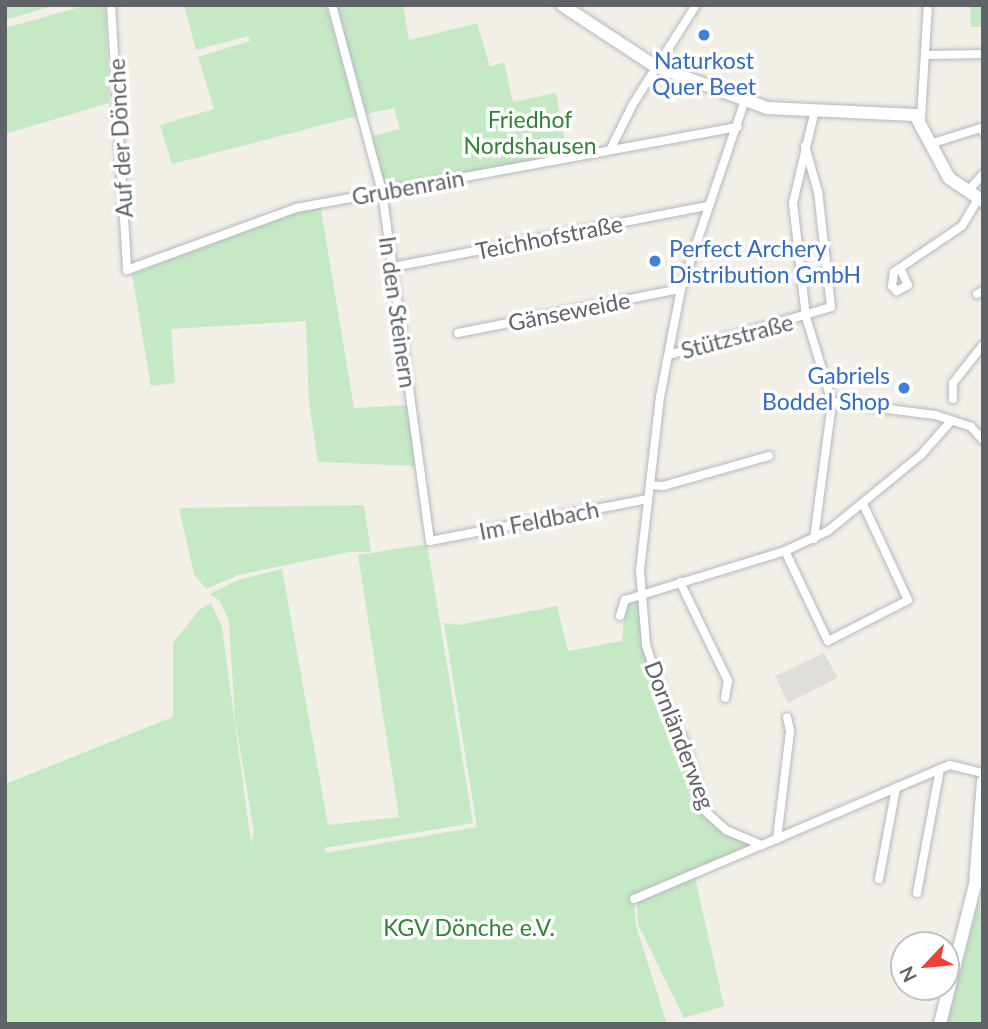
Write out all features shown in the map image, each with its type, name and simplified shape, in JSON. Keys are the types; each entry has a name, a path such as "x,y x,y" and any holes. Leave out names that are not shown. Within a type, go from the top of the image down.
{"street":[{"name":"Auf der Dönche","path":"111,5 127,270"},
{"name":"In den Steinern","path":"332,5 382,191 430,541"},
{"path":"563,5 656,66 767,108 921,118"},
{"path":"610,150 656,66 696,5"},
{"path":"928,5 921,118 949,178 976,197"},
{"path":"927,55 983,54"},
{"path":"640,594 648,499 681,289 706,206 738,127 745,100"},
{"path":"814,539 832,401 806,317 793,203 804,146 815,110"},
{"name":"Grubenrain","path":"127,270 296,208 738,127"},
{"path":"933,144 981,128 983,132"},
{"path":"804,146 818,192 831,299 826,311 806,317"},
{"path":"900,268 962,226 976,197 983,174"},
{"name":"Teichhofstraße","path":"393,267 706,206"},
{"name":"Gänseweide","path":"458,333 681,289"},
{"name":"Stützstraße","path":"669,355 806,317"},
{"path":"953,399 953,383 983,345"},
{"path":"832,401 951,421 971,427 983,439"},
{"path":"620,616 625,600 640,594 785,551 814,539 863,504 921,455 951,421"},
{"path":"650,485 663,486 769,456"},
{"name":"Im Feldbach","path":"430,541 648,499"},
{"path":"785,551 828,641 908,600 863,504"},
{"path":"680,582 728,681 725,698"},
{"name":"Dornländerweg","path":"640,594 646,645 705,811 726,830 762,845"},
{"path":"777,839 790,731 787,717"},
{"path":"634,899 950,765 983,773"},
{"path":"917,893 940,769"},
{"path":"940,1024 975,885 983,781"},
{"path":"879,879 896,788"}],"shaded area":[{"path":"824,653 838,678 788,703 775,676"}],"green space":[{"path":"5,5 55,5 5,20"},
{"path":"87,5 105,5 109,103 5,134 5,28"},
{"path":"184,5 326,5 357,116 172,164 160,125 214,109 198,57 250,41 248,36 196,50"},
{"name":"Friedhof Nordshausen","path":"336,5 403,5 409,40 477,23 490,67 504,62 513,102 556,93 568,158 382,191 372,136 400,129 394,108 366,114"},
{"path":"970,5 983,5 983,27 971,27"},
{"path":"320,203 354,408 411,405 419,466 318,462 309,403 306,321 171,329 175,383 151,386 132,274"},
{"path":"364,505 371,552 349,552 238,575 206,589 194,574 179,508"},
{"name":"KGV Dönche e.V.","path":"427,544 473,823 325,848 325,853 477,827 444,623 459,625 557,606 568,651 622,641 625,600 640,594 646,645 705,811 726,830 762,845 634,899 636,926 667,1024 5,1024 5,784 173,717 173,643 199,610 211,603 222,627 251,843 254,832 235,720 229,621 220,601 210,594 238,580 282,569 328,825 399,817 358,555"},
{"path":"695,878 724,1006 684,1018 638,924 637,900"},
{"path":"980,896 983,1024 947,1024 952,1001 960,1001 960,972"}],"place":[{"name":"Naturkost Quer Beet","path":"704,35"},
{"name":"Perfect Archery Distribution GmbH","path":"655,261"},
{"name":"Gabriels Boddel Shop","path":"904,388"}]}
